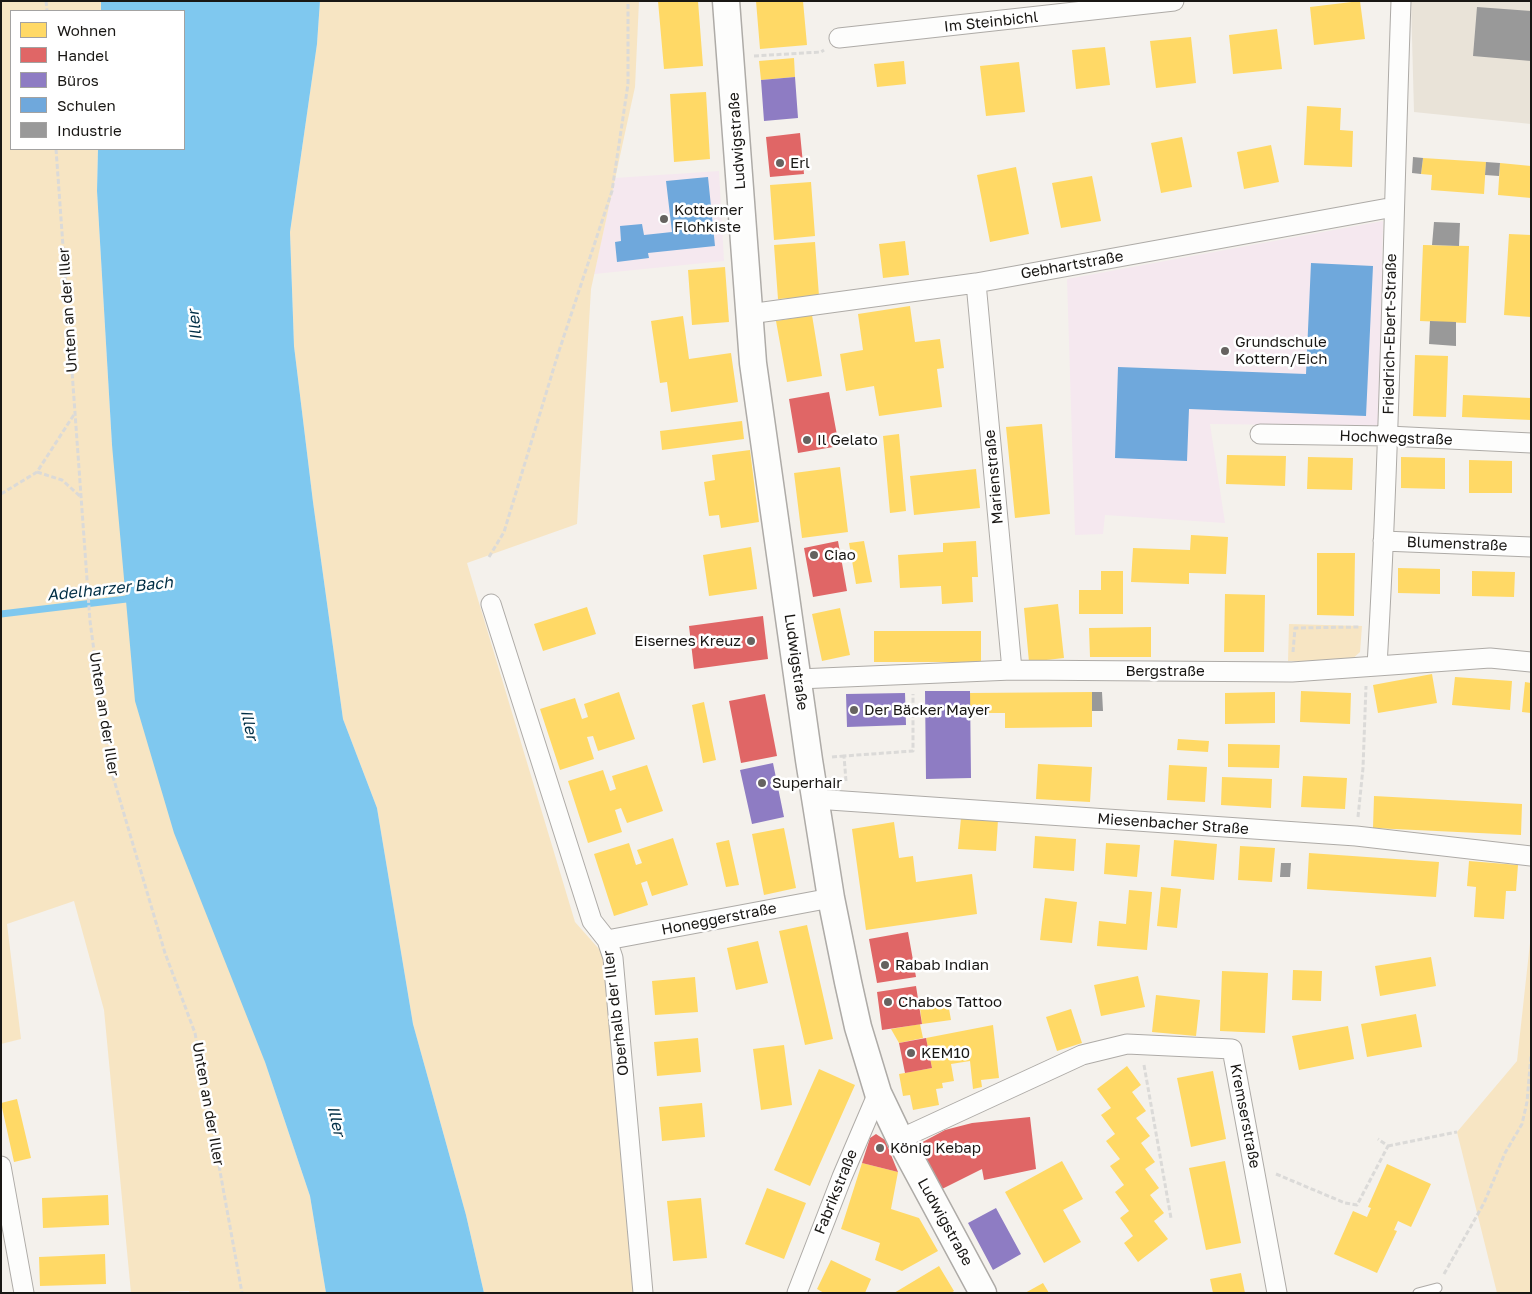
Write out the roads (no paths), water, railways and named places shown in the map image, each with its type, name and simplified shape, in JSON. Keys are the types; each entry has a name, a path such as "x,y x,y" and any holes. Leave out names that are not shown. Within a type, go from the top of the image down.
{"street":[{"name":"Ludwigstraße","path":"726,1 753,362 831,898 858,1028 878,1093 900,1139 984,1293"},
{"name":"Im Steinbichl","path":"839,38 1174,1"},
{"name":"Friedrich-Ebert-Straße","path":"1372,667 1379,627 1388,436 1401,1"},
{"name":"Gebhartstraße","path":"749,314 976,283 1394,207"},
{"name":"Marienstraße","path":"976,283 1012,670"},
{"name":"Hochwegstraße","path":"1260,434 1388,436 1531,443"},
{"name":"Blumenstraße","path":"1383,541 1531,547"},
{"name":"Oberhalb der Iller","path":"491,604 592,921 607,940 613,958 643,1293"},
{"name":"Bergstraße","path":"798,679 1012,670 1292,672 1490,658 1531,662"},
{"name":"Miesenbacher Straße","path":"816,799 1356,836 1531,856"},
{"name":"Honeggerstraße","path":"607,940 831,898"},
{"name":"Kremserstraße","path":"900,1139 1082,1055 1127,1044 1232,1050 1276,1293"},
{"name":"Fabrikstraße","path":"797,1293 842,1177 878,1093"},
{"path":"1,1166 24,1293"}],"lane":[{"path":"1418,1293 1437,1288"}],"water":[{"name":"Iller","path":"101,1 320,1 317,44 290,232 294,346 313,502 343,719 377,808 413,1024 466,1215 484,1293 326,1293 310,1196 265,1062 174,833 135,701 112,445 97,191 98,150 185,150 185,10 101,10"}],"waterway":[{"name":"Adelharzer Bach","path":"1,614 135,598"}],"place":[{"name":"Erl","path":"780,163"},
{"name":"Kotterner Flohkiste","path":"664,219"},
{"name":"Grundschule Kottern/Eich","path":"1225,351"},
{"name":"Il Gelato","path":"807,440"},
{"name":"Ciao","path":"814,555"},
{"name":"Eisernes Kreuz","path":"751,641"},
{"name":"Der Bäcker Mayer","path":"854,710"},
{"name":"Superhair","path":"762,783"},
{"name":"Rabab Indian","path":"885,965"},
{"name":"Chabos Tattoo","path":"888,1002"},
{"name":"KEM10","path":"911,1053"},
{"name":"König Kebap","path":"880,1148"}]}
